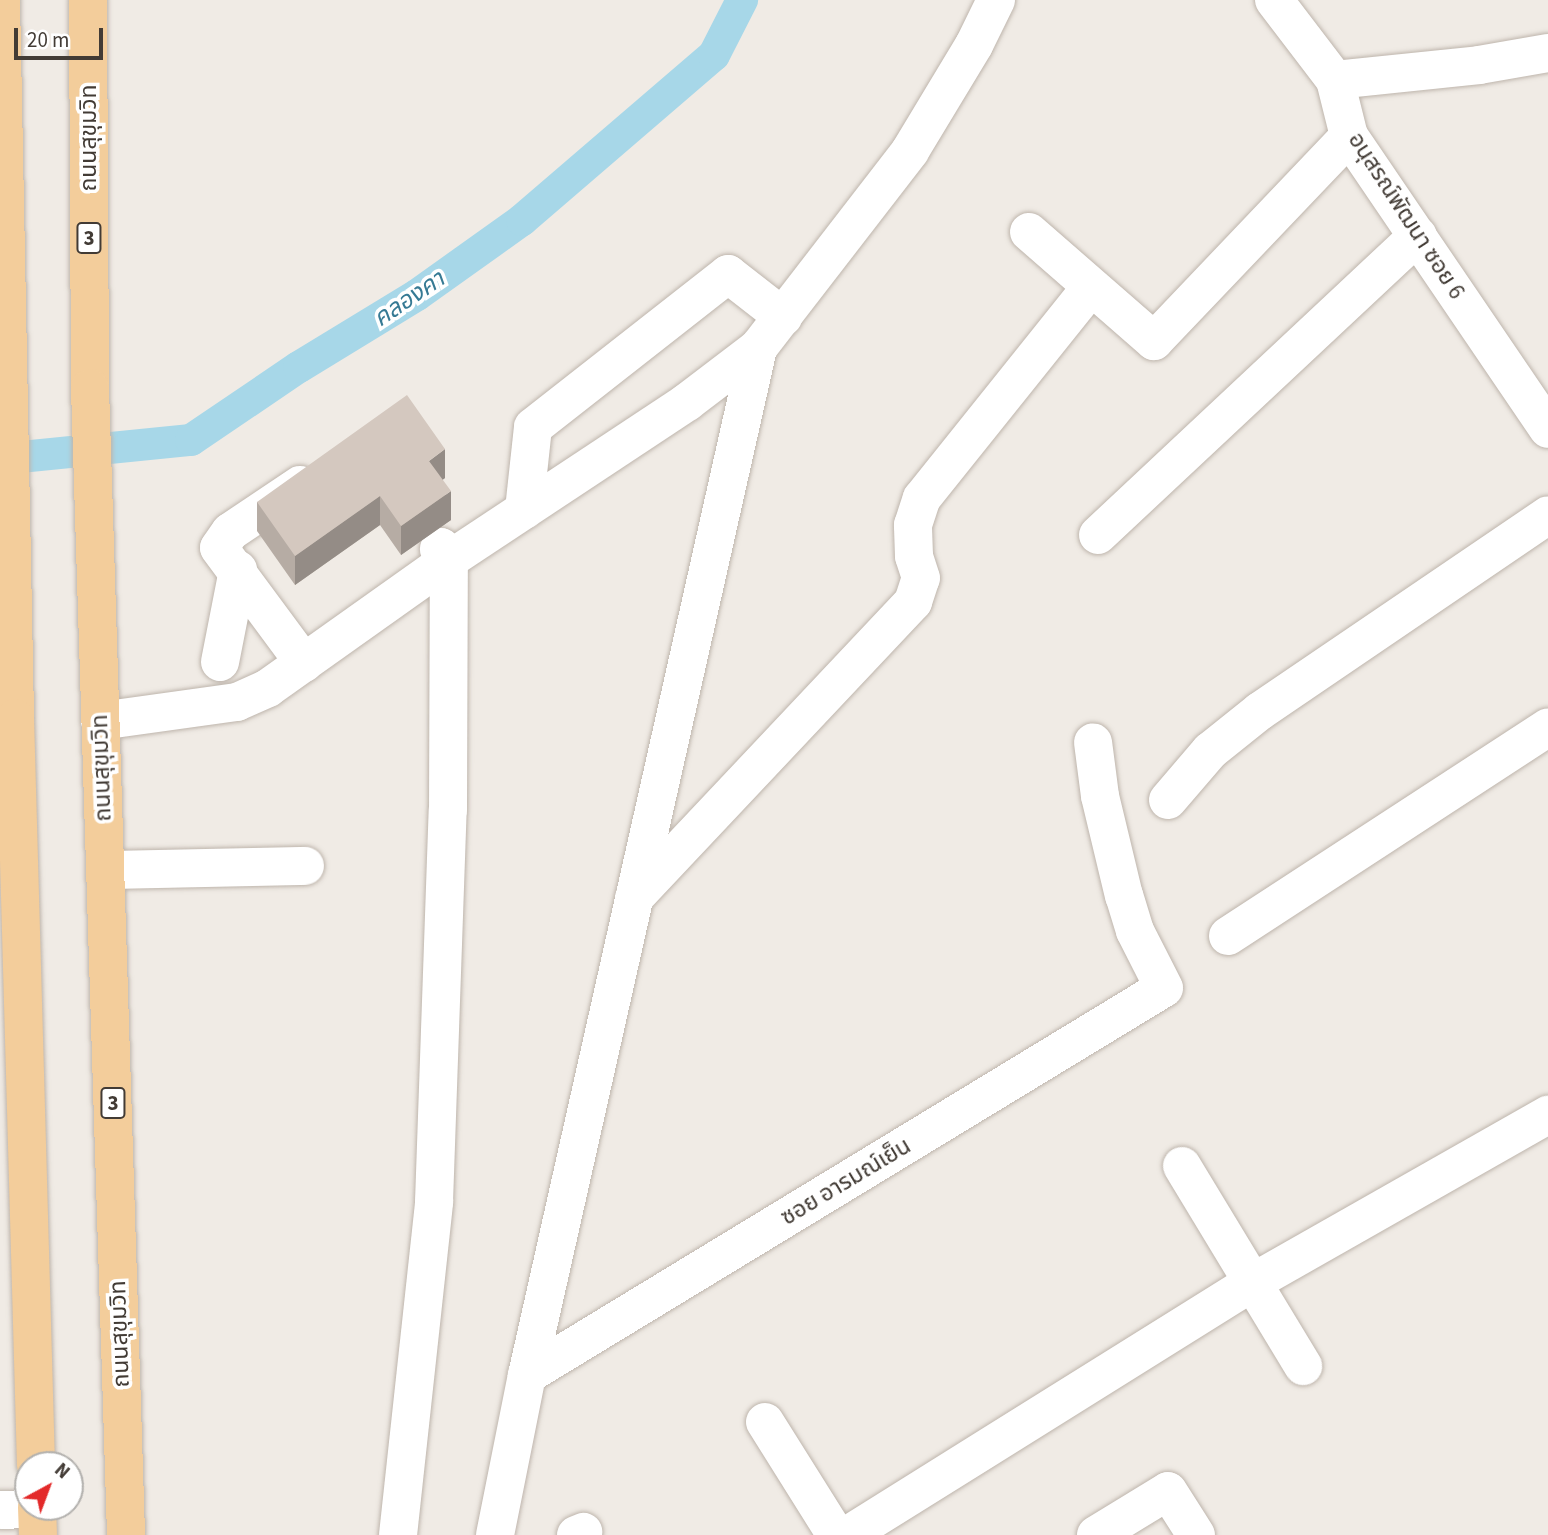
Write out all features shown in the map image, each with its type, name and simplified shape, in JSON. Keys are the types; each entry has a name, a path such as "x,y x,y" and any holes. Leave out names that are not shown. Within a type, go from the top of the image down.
{"main road":[{"path":"1,0 9,388 10,700 36,1451"},
{"name":"ถนนสุขุมวิท","path":"88,0 90,388 126,1535"}],"street":[{"path":"100,721 237,702 268,688 298,655 449,560 687,402 758,348 910,150 974,45 996,0"},
{"name":"อนุสรณ์พัฒนา ซอย 6","path":"1274,0 1335,80 1349,136 1548,429"},
{"path":"1335,80 1479,65 1548,54"},
{"path":"1029,232 1154,341 1349,136"},
{"path":"1098,535 1418,236"},
{"path":"524,510 533,427 729,274 783,317"},
{"path":"634,898 912,602 921,578 913,548 913,525 922,498 1091,288"},
{"path":"495,1535 527,1375 758,348"},
{"path":"298,655 238,570 219,548 230,532 331,464"},
{"path":"1168,800 1210,751 1260,711 1548,515"},
{"path":"398,1535 434,1202 448,810 449,560"},
{"path":"220,662 238,570"},
{"path":"1227,936 1548,727"},
{"name":"ซอย อารมณ์เย็น","path":"527,1375 1164,988 1135,931 1124,896 1100,796 1093,742"},
{"path":"106,870 305,866"},
{"path":"848,1535 1250,1284 1548,1115"},
{"path":"1182,1166 1250,1284 1303,1366"},
{"path":"765,1422 836,1535"},
{"path":"1096,1535 1168,1491 1196,1535"}],"building":[{"path":"407,395 445,449 429,461 451,491 401,526 380,496 295,556 257,502"}],"waterway":[{"name":"คลองคา","path":"0,459 191,440 299,367 417,295 522,220 714,55 742,0"}]}
